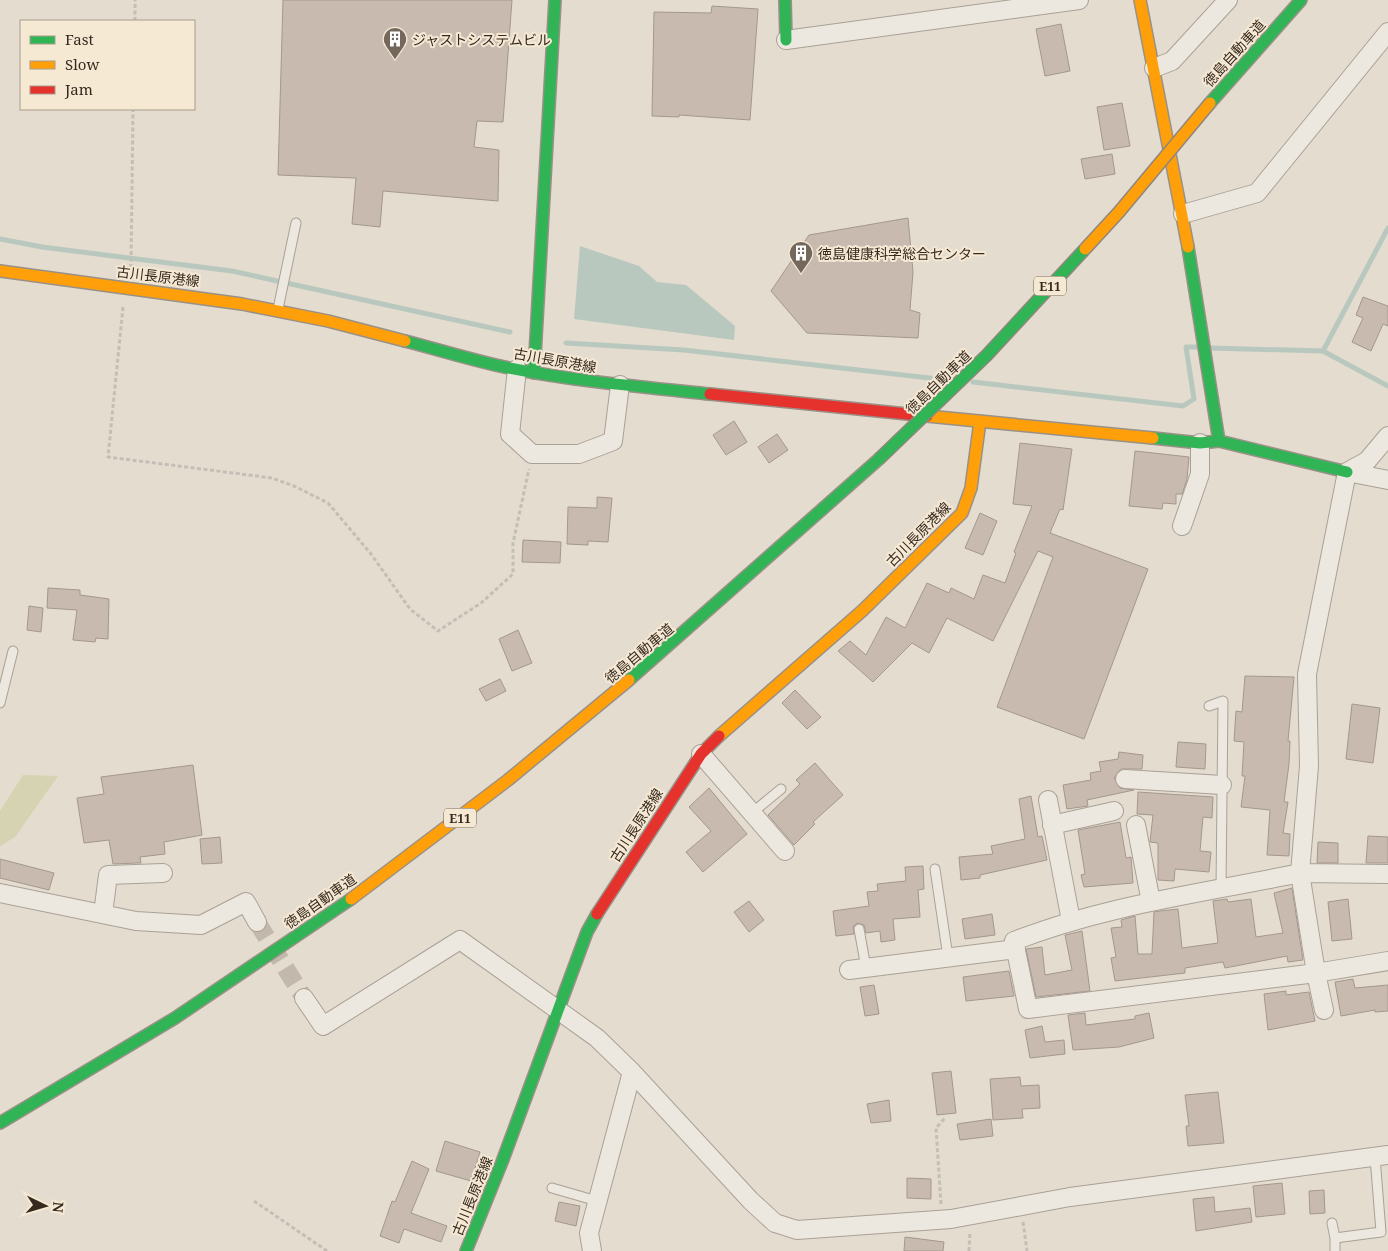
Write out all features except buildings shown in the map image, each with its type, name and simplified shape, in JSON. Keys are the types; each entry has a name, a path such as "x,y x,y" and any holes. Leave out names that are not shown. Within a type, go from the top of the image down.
{"main road":[{"path":"526,371 555,0"},
{"path":"786,0 786,40"},
{"path":"1140,0 1183,214 1219,441"},
{"name":"徳島自動車道","path":"1210,103 1290,0"},
{"name":"徳島自動車道","path":"0,1123 170,1020 312,925 452,824 602,704 744,583 879,459 987,355 1119,212 1210,103 1301,0"},
{"name":"古川長原港線","path":"0,271 56,281 125,287 211,298 278,310 367,329 479,361 526,371 620,385 980,421 971,488 962,513 862,611 736,720 701,754 604,902 587,932 502,1162 466,1251"},
{"path":"980,421 1200,443 1219,441 1347,472"}],"street":[{"path":"786,40 1079,0"},
{"path":"1154,68 1172,62 1228,0"},
{"path":"1183,214 1257,193 1388,32"},
{"path":"526,371 510,434 532,454 579,454 613,441 620,385"},
{"path":"1347,472 1367,461 1388,436"},
{"path":"1182,526 1200,474 1200,443"},
{"path":"1347,472 1388,480"},
{"path":"1324,1010 1300,873 1309,766 1307,674 1347,472"},
{"path":"701,754 785,851"},
{"path":"1125,778 1222,785"},
{"path":"1048,800 1071,921"},
{"path":"1052,825 1114,811"},
{"path":"1136,825 1151,902"},
{"path":"103,914 108,875 163,873"},
{"path":"1388,874 1300,873 1107,911 1071,921 1014,941 1028,1009 1316,973 1388,961"},
{"path":"0,893 136,921 201,925 246,902 257,922"},
{"path":"304,998 323,1026 460,940 558,1008 597,1038 632,1072 751,1201 775,1223 796,1230 942,1219 1070,1197 1382,1156"},
{"path":"857,969 1016,949"},
{"path":"592,1251 589,1233 632,1072"}],"lane":[{"path":"278,310 296,224"},
{"path":"0,703 13,651"},
{"path":"1209,706 1224,701 1221,889"},
{"path":"753,812 781,789"},
{"path":"935,869 948,957"},
{"path":"857,969 859,929"},
{"path":"1335,1238 1381,1232 1382,1156"},
{"path":"552,1188 597,1200"},
{"path":"1332,1223 1335,1251"}],"path":[{"path":"135,0 135,20"},
{"path":"131,264 133,110"},
{"path":"125,287 108,457 272,478 294,486 328,503 371,554 410,609 438,631 482,603 513,574 513,543 532,454"},
{"path":"942,1219 936,1128 945,1118"},
{"path":"254,1201 327,1251"},
{"path":"1021,1206 1027,1251"}],"shaded area":[{"path":"580,246 639,266 657,282 686,285 735,326 734,340 574,319"},
{"path":"23,775 58,776 15,837 0,846 0,811"}],"waterway":[{"path":"1323,351 1388,228"},
{"path":"0,239 42,247 232,271 510,332"},
{"path":"566,343 684,350 947,380"},
{"path":"973,382 1183,406 1194,399 1186,347 1197,347"},
{"path":"1210,348 1323,351 1388,386"}],"tunnel":[{"path":"257,922 304,998"}],"traffic: fast":[{"path":"534,373 555,0"},
{"path":"785,0 786,40"},
{"path":"1210,103 1301,0"},
{"path":"1188,247 1219,441"},
{"path":"879,459 987,355 1085,249"},
{"path":"405,341 483,362 534,373 710,394"},
{"path":"1153,438 1200,443 1219,441 1347,472"},
{"path":"629,680 879,459"},
{"path":"0,1123 175,1018 351,899"},
{"path":"466,1251 502,1162 587,932 597,914"}],"traffic: slow":[{"path":"1140,0 1188,247"},
{"path":"1085,249 1119,212 1210,103"},
{"path":"0,271 242,304 328,321 405,341"},
{"path":"927,416 1153,438"},
{"path":"719,736 862,611 962,513 971,488 980,421"},
{"path":"351,899 508,780 629,680"}],"traffic: jam":[{"path":"710,394 927,416"},
{"path":"597,914 701,754 719,736"}],"place":[{"name":"ジャストシステムビル","path":"395,60"},
{"name":"徳島健康科学総合センター","path":"801,274"}]}
